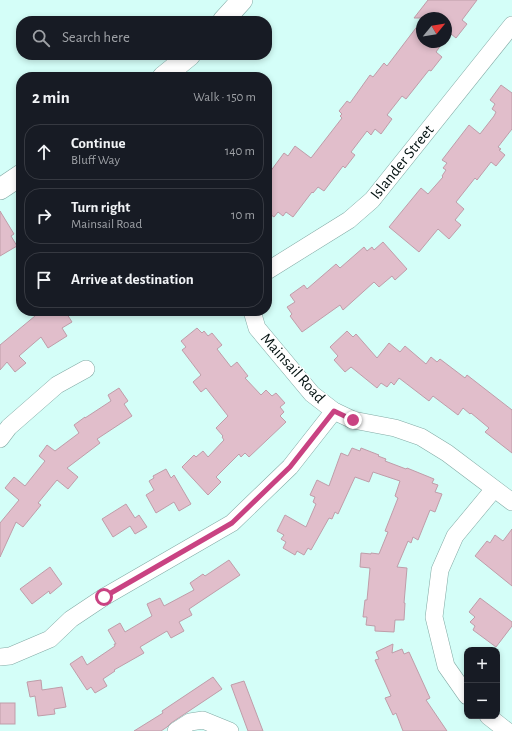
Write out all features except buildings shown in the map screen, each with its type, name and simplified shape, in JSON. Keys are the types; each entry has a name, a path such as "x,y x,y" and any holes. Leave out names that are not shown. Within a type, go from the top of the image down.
{"main road":[{"path":"228,16 242,0"},
{"path":"170,72 184,60"},
{"path":"0,189 16,178"}],"street":[{"name":"Islander Street","path":"272,268 349,220 372,200 512,25"},
{"name":"Mainsail Road","path":"253,316 257,328 312,394 334,411 353,420 395,428 421,437 447,453 512,502"},
{"path":"0,440 9,428 57,386 86,369"},
{"path":"0,657 10,656 50,639 71,619 104,597 232,523 290,467 334,411"},
{"path":"464,692 446,666 434,617 440,570 455,536 494,489"},
{"path":"492,719 507,731"},
{"path":"176,731 190,722 203,720 230,731"}],"route":[{"path":"104,597 232,523 290,467 334,411 353,420"}]}
